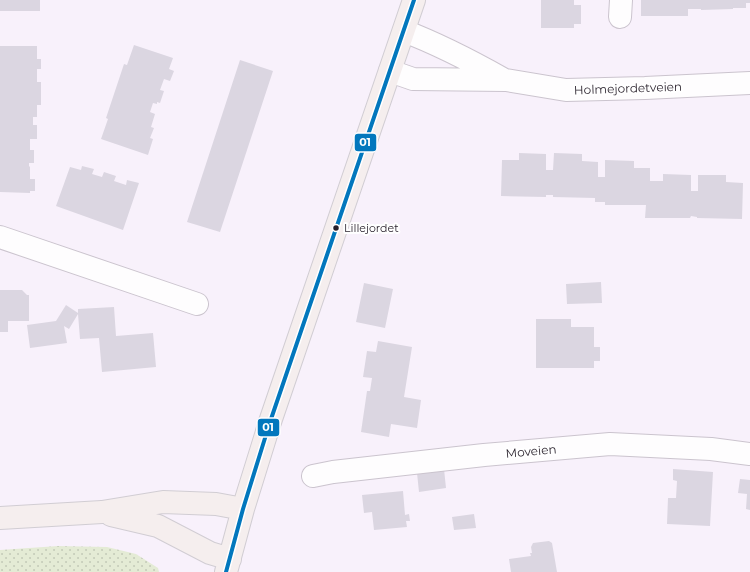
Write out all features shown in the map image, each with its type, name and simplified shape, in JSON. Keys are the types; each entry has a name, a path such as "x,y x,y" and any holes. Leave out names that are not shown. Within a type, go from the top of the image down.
{"main road":[{"path":"102,512 158,526 210,553 228,565 243,509 272,415 414,0"},
{"path":"0,518 102,512 163,502 216,504 243,509"}],"street":[{"name":"Holmejordetveien","path":"404,31 472,62 506,80"},
{"name":"Holmejordetveien","path":"390,71 413,79 506,80 566,90 750,83"},
{"path":"0,237 197,304"},
{"name":"Moveien","path":"313,476 333,472 484,455 610,444 712,449 750,454"}],"green space":[{"path":"58,546 107,547 136,554 158,568 159,572 0,572 0,550"}],"building":[{"path":"0,0 40,0 40,11 0,11"},
{"path":"541,0 574,0 574,5 581,5 581,24 574,24 574,28 541,28"},
{"path":"641,0 750,0 750,3 746,3 746,8 701,10 688,9 688,16 641,16"},
{"path":"134,45 173,58 169,69 174,71 170,81 164,79 160,90 164,91 160,103 153,103 150,112 155,114 151,127 154,128 150,138 153,139 148,155 101,139 108,119 106,118 124,64 127,65"},
{"path":"0,46 37,46 37,59 41,59 41,69 37,69 37,82 41,82 41,105 37,105 37,117 33,117 33,125 37,125 37,139 30,139 30,150 34,150 34,163 29,163 30,179 35,179 35,191 30,191 30,193 0,192"},
{"path":"240,60 273,71 220,232 187,222"},
{"path":"519,153 546,154 546,170 553,170 554,153 582,154 582,161 598,162 598,177 605,177 605,160 634,161 634,168 650,168 650,181 663,181 663,174 691,175 691,191 698,191 698,175 726,175 726,182 743,183 742,219 697,218 691,216 690,218 645,218 646,205 605,205 605,202 595,202 595,198 553,197 553,195 546,195 546,197 501,196 502,160 519,160"},
{"path":"82,166 94,169 92,174 102,177 104,172 116,176 114,181 126,185 127,180 139,183 123,230 56,206 70,167 81,170"},
{"path":"601,282 602,303 567,304 566,284"},
{"path":"364,283 393,289 385,328 356,322"},
{"path":"0,290 22,290 29,295 29,321 8,321 8,332 0,332"},
{"path":"66,305 78,313 78,309 114,307 116,336 153,333 156,367 102,372 99,338 80,339 78,314 69,329 64,326 67,343 30,348 27,325 56,321"},
{"path":"536,319 571,319 571,327 594,327 594,347 600,347 600,361 594,361 594,368 536,368"},
{"path":"378,341 412,347 404,397 421,400 417,428 391,424 389,437 361,432 367,391 370,391 372,378 363,377 367,351 376,352"},
{"path":"444,469 446,488 419,492 417,473"},
{"path":"673,469 713,472 710,526 667,524 668,498 676,498 677,481 673,480"},
{"path":"740,479 750,480 750,510 746,509 747,494 738,493"},
{"path":"403,491 405,515 409,514 410,521 406,521 407,527 374,530 372,512 364,513 362,495"},
{"path":"474,514 476,528 454,530 452,517"},
{"path":"549,541 552,543 557,572 511,572 509,559 531,556 530,553 532,553 531,547 533,543"}],"transit line":[{"name":"01","path":"226,572 243,509 270,422 414,0"}],"place":[{"name":"Lillejordet","path":"336,228"}]}
